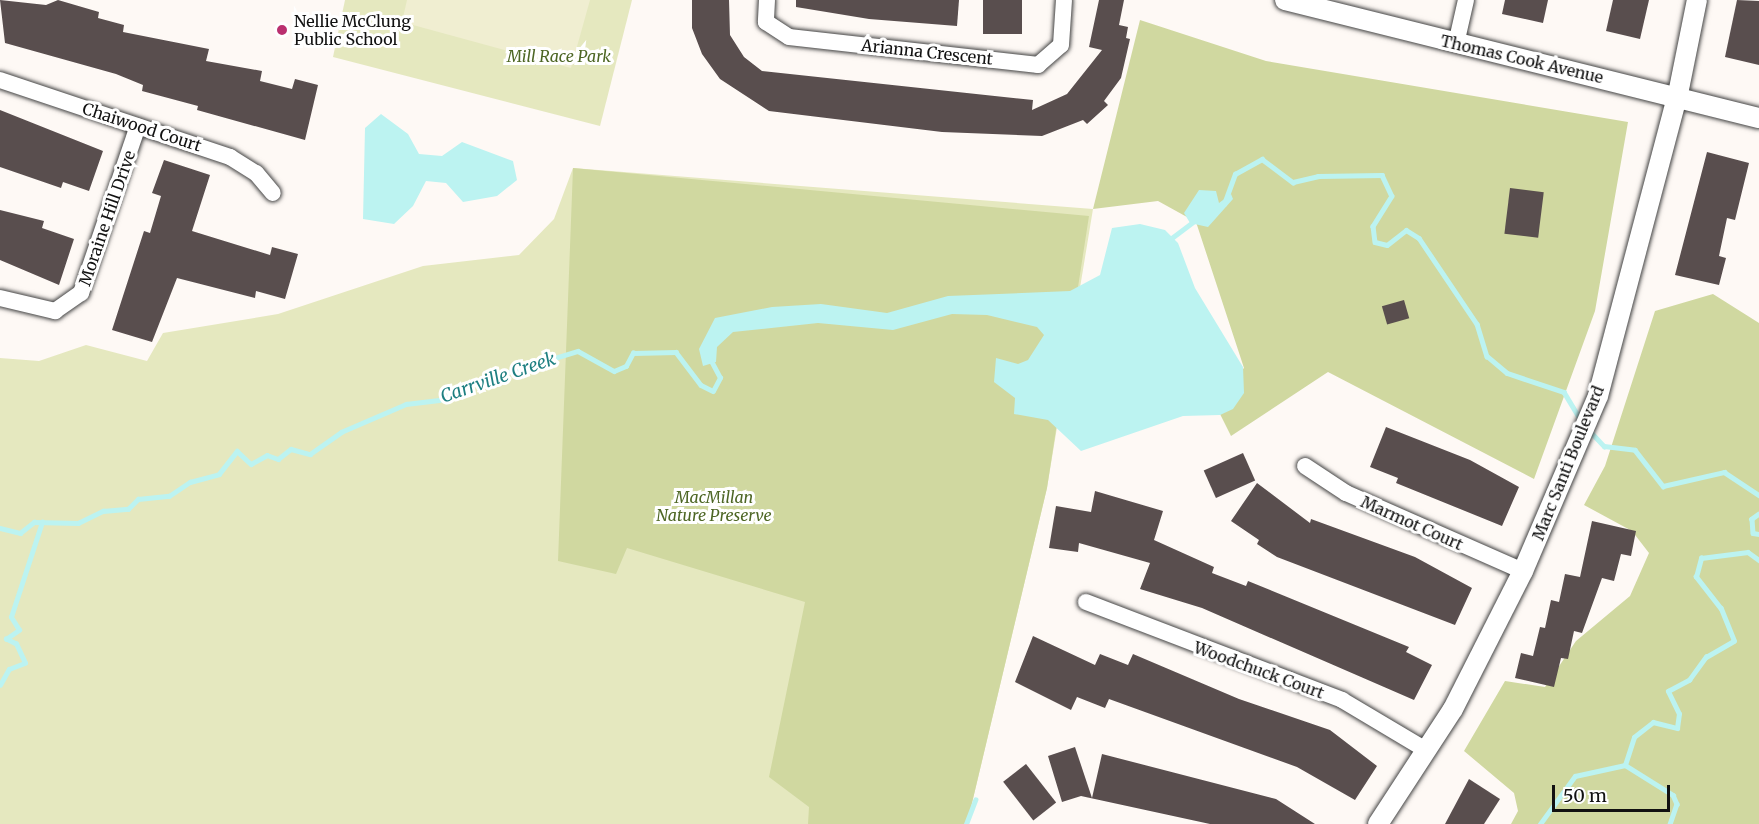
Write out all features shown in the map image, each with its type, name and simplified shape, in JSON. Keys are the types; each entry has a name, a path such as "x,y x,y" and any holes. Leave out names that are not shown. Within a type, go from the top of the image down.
{"street":[{"name":"Arianna Crescent","path":"767,0 766,22 789,37 1038,65 1061,45 1064,0"},
{"name":"Thomas Cook Avenue","path":"1285,0 1456,44 1678,94 1759,118"},
{"path":"1456,44 1466,0"},
{"name":"Marc Santi Boulevard","path":"1378,824 1426,750 1523,571 1561,478 1599,396 1609,348 1678,94 1697,0"},
{"name":"Chaiwood Court","path":"0,80 230,157 256,173 273,193"},
{"name":"Moraine Hill Drive","path":"0,298 55,311 81,293 138,126"},
{"name":"Marmot Court","path":"1305,466 1346,493 1523,571"},
{"name":"Woodchuck Court","path":"1086,602 1342,700 1426,750"}],"green space":[{"name":"Mill Race Park","path":"345,0 632,0 600,126 333,57"},
{"path":"407,0 590,0 571,68 402,22"},
{"path":"1140,20 1266,61 1628,122 1595,311 1534,479 1328,372 1231,436 1212,398 1244,368 1196,222 1158,201 1093,209"},
{"name":"MacMillan Nature Preserve","path":"573,168 1093,209 1047,488 967,824 0,824 0,358 39,361 86,345 147,361 163,333 278,314 423,266 519,255 554,219"},
{"path":"573,168 1089,216 1047,488 967,824 808,824 809,807 769,777 805,602 627,548 616,574 558,561"},
{"path":"1713,294 1759,323 1759,824 1511,824 1518,811 1514,793 1464,751 1505,681 1545,687 1576,641 1630,596 1649,553 1632,531 1584,505 1605,466 1655,311"}],"water":[{"path":"381,114 408,134 419,154 442,156 462,142 513,161 517,180 497,196 463,202 446,183 426,181 413,206 394,224 363,219 365,128"},
{"path":"1199,190 1216,191 1219,203 1231,194 1233,199 1208,227 1190,223 1184,213"},
{"path":"1140,224 1165,230 1178,243 1195,288 1243,367 1244,393 1233,409 1220,415 1183,416 1081,451 1048,420 1014,414 1015,398 994,382 996,358 1018,364 1028,360 1044,335 1037,327 987,315 952,314 893,330 818,323 733,332 717,347 716,362 703,366 699,349 715,318 772,307 821,304 887,313 948,296 1070,291 1100,275 1112,228"}],"building":[{"path":"0,0 46,5 58,0 99,12 98,18 124,25 123,32 209,49 206,61 262,71 260,81 292,89 295,79 318,85 305,140 197,110 198,106 142,91 143,85 116,74 5,43"},
{"path":"692,0 729,0 730,35 744,57 762,71 1033,100 1032,110 1067,94 1102,50 1089,47 1099,0 1124,0 1119,25 1128,27 1126,38 1130,39 1121,78 1104,101 1108,105 1087,124 1083,120 1042,136 942,132 769,111 720,79 702,54 692,28"},
{"path":"796,0 959,0 957,26 869,19 796,7"},
{"path":"983,0 1022,0 1022,34 983,34"},
{"path":"1505,0 1548,0 1543,23 1502,14"},
{"path":"1613,0 1649,0 1640,39 1606,31"},
{"path":"1737,0 1759,1 1759,65 1725,57"},
{"path":"0,110 103,151 89,191 63,182 61,188 0,167"},
{"path":"1707,152 1749,163 1735,220 1727,218 1719,256 1726,258 1719,285 1675,275"},
{"path":"164,160 210,175 192,231 270,255 272,247 298,254 285,299 256,291 255,298 177,278 152,342 112,330 144,231 150,233 161,196 152,193"},
{"path":"1510,188 1544,192 1538,238 1504,234"},
{"path":"0,210 44,221 42,228 74,239 59,285 0,260"},
{"path":"1404,300 1409,318 1387,325 1382,306"},
{"path":"1386,427 1470,460 1519,487 1502,526 1396,483 1398,478 1370,467"},
{"path":"1243,453 1255,480 1216,498 1204,470"},
{"path":"1257,483 1310,523 1311,519 1415,557 1472,588 1455,625 1277,557 1257,544 1259,540 1231,521"},
{"path":"1095,491 1163,511 1154,540 1214,567 1212,573 1246,586 1248,581 1409,647 1406,652 1432,665 1414,700 1202,608 1140,589 1150,563 1079,543 1078,552 1049,548 1056,506 1091,512"},
{"path":"1592,521 1636,531 1631,556 1621,554 1614,581 1602,578 1582,633 1574,631 1568,659 1561,658 1554,687 1515,678 1521,653 1533,656 1540,627 1545,628 1551,600 1559,602 1565,574 1580,577"},
{"path":"1033,636 1095,665 1100,654 1128,665 1133,654 1239,699 1330,730 1377,766 1355,800 1297,767 1109,699 1105,708 1077,697 1071,710 1015,682"},
{"path":"1075,747 1092,798 1102,754 1276,799 1315,824 1210,824 1081,796 1062,802 1048,756"},
{"path":"1026,764 1056,803 1033,820 1003,782"},
{"path":"1469,779 1500,799 1484,824 1445,824"}],"waterway":[{"name":"Carrville Creek","path":"1224,204 1235,174 1262,159 1293,182 1318,176 1382,175 1392,196 1373,226 1375,242 1387,245 1406,230 1419,238 1477,324 1487,356 1507,373 1564,392 1581,420"},
{"name":"Carrville Creek","path":"1169,240 1196,220"},
{"name":"Carrville Creek","path":"0,528 20,533 34,522 78,523 103,511 128,509 138,499 169,496 190,482 219,474 237,451 251,464 267,455 278,459 291,449 310,454 341,432 406,404 439,400 479,381 578,351 614,371 626,366 633,353 676,352 701,385 713,391 720,378 710,359"},
{"name":"Carrville Creek","path":"1590,431 1604,446 1635,450 1663,486 1724,472 1759,495"},
{"name":"Carrville Creek","path":"1759,514 1752,519 1753,533 1759,534"},
{"path":"0,685 9,669 25,663 16,644 6,639 19,630 11,617 42,522"},
{"path":"1625,765 1634,737 1653,722 1677,728 1679,714 1668,691 1689,680 1706,657 1734,641 1721,609 1696,577 1701,558 1748,552 1759,560"},
{"path":"1625,765 1673,795 1677,804 1670,824"},
{"path":"1540,824 1575,776 1625,765"},
{"path":"966,824 975,800"}],"place":[{"name":"Nellie McClung Public School","path":"282,30"}]}
